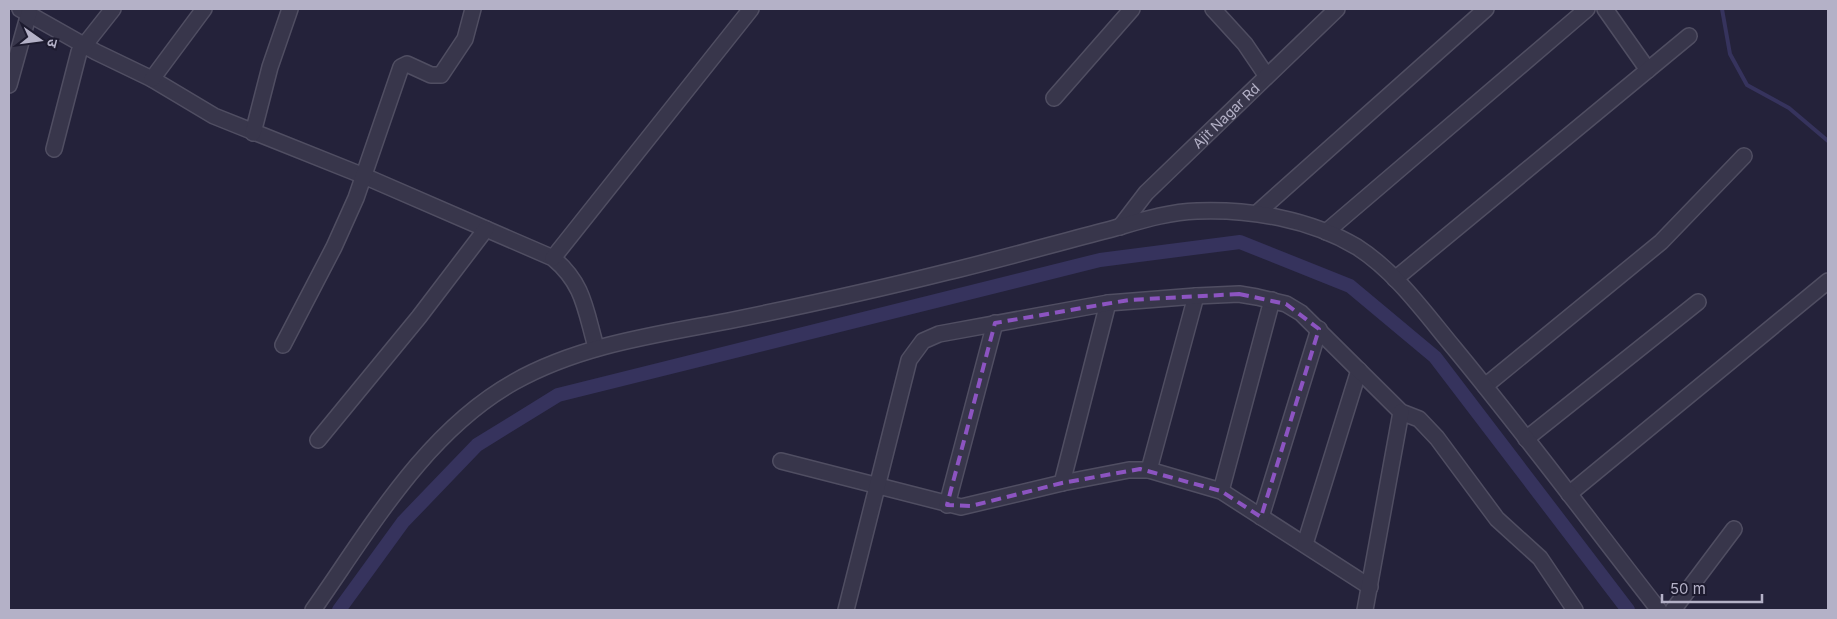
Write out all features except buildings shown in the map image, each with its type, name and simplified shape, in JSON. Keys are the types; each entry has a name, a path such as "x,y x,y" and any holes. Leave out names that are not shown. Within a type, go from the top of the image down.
{"street":[{"path":"54,149 76,60 83,44 113,9"},
{"path":"152,79 204,9"},
{"path":"253,133 270,67 290,9"},
{"path":"283,345 334,247 364,176 400,67 407,64 431,75 441,75 465,39 473,9"},
{"path":"553,258 751,9"},
{"path":"1054,98 1132,9"},
{"path":"1213,9 1245,44 1266,75"},
{"name":"Ajit Nagar Rd","path":"1120,227 1146,193 1336,9"},
{"path":"1257,213 1486,9"},
{"path":"1326,232 1587,9"},
{"path":"1605,9 1648,70"},
{"path":"9,85 25,11 83,44 152,79 214,116 364,176 553,258 569,271 576,282 596,347"},
{"path":"1395,279 1689,36"},
{"path":"1485,386 1661,242 1744,156"},
{"path":"313,610 397,491 433,447 484,401 516,381 596,347 798,307 948,272 1184,212 1257,213 1286,219 1326,232 1358,248 1395,279 1485,386 1659,610"},
{"path":"318,440 419,317 486,229"},
{"path":"1569,494 1828,282"},
{"path":"846,610 909,360 917,346 931,336 1108,303 1239,294 1286,304 1301,313 1402,412 1419,420 1438,438 1497,519 1540,558 1575,610"},
{"path":"1149,470 1196,296"},
{"path":"1221,492 1272,300"},
{"path":"1526,439 1698,302"},
{"path":"1062,483 1108,303"},
{"path":"947,505 995,323"},
{"path":"1261,517 1318,329"},
{"path":"1305,544 1359,370"},
{"path":"1365,610 1402,412"},
{"path":"781,460 947,505 971,506 1062,483 1129,470 1149,470 1221,492 1370,587"},
{"path":"1673,610 1734,529"}],"highlighted area":[{"path":"1239,294 1286,304 1319,329 1261,517 1221,491 1140,469 1062,483 971,506 947,505 995,323 1129,300"}],"waterway":[{"path":"1722,9 1730,54 1747,85 1789,108 1828,141"},
{"path":"339,610 403,522 477,445 558,395 1100,260 1240,242 1350,286 1435,357 1628,610"}]}
